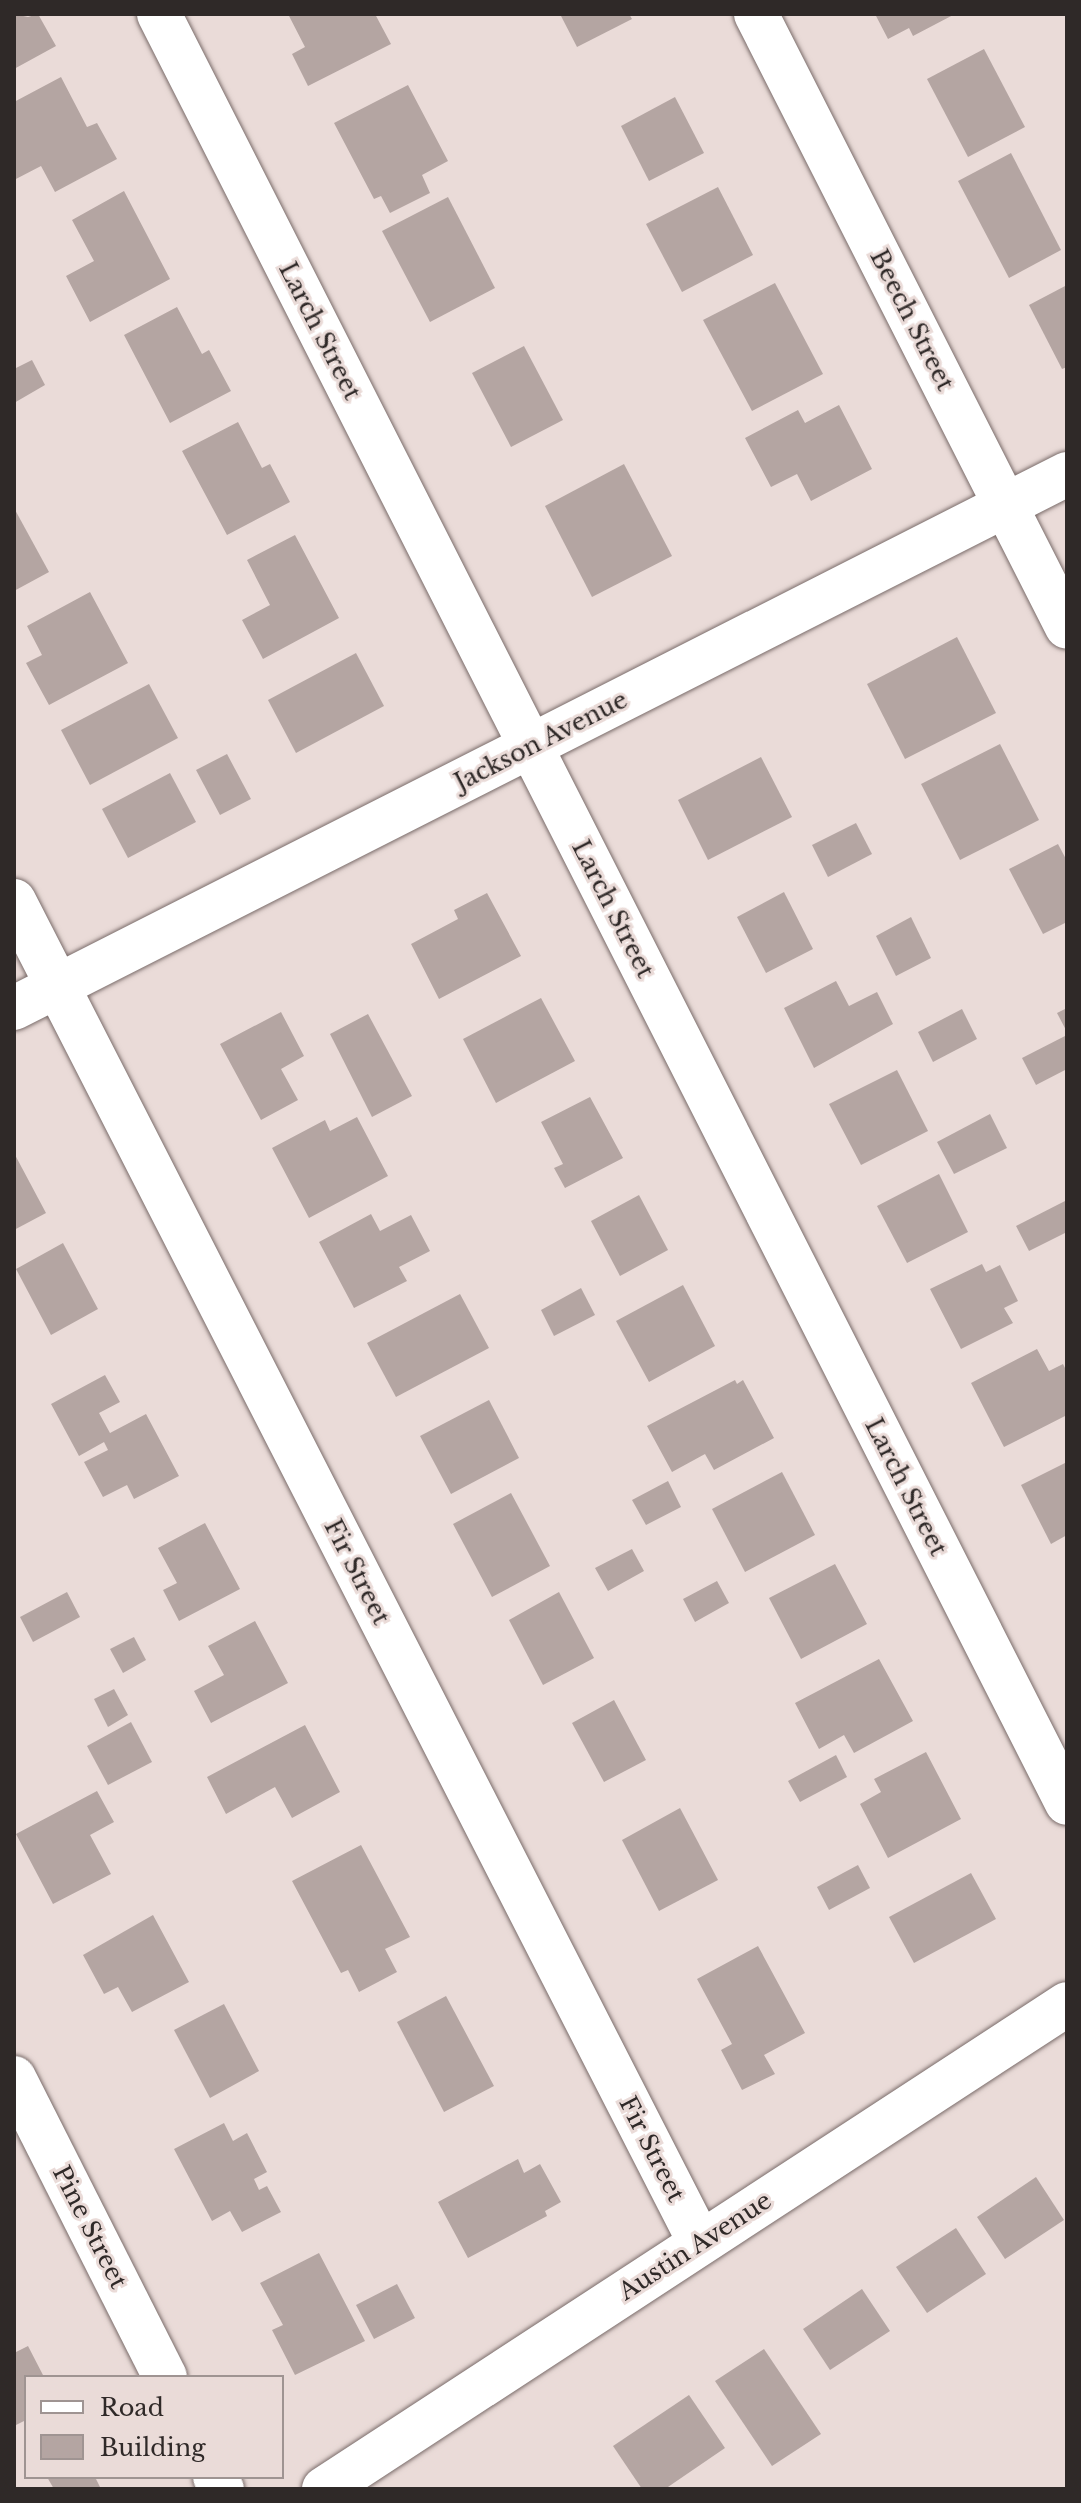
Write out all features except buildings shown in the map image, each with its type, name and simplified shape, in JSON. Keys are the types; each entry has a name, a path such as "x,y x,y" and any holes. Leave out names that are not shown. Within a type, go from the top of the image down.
{"street":[{"name":"Larch Street","path":"159,14 1067,1803"},
{"name":"Beech Street","path":"756,14 1067,627"},
{"name":"Jackson Avenue","path":"14,1008 1067,474"},
{"name":"Fir Street","path":"14,901 700,2243"},
{"name":"Austin Avenue","path":"324,2489 1067,2004"},
{"name":"Pine Street","path":"14,2078 164,2375"}]}
